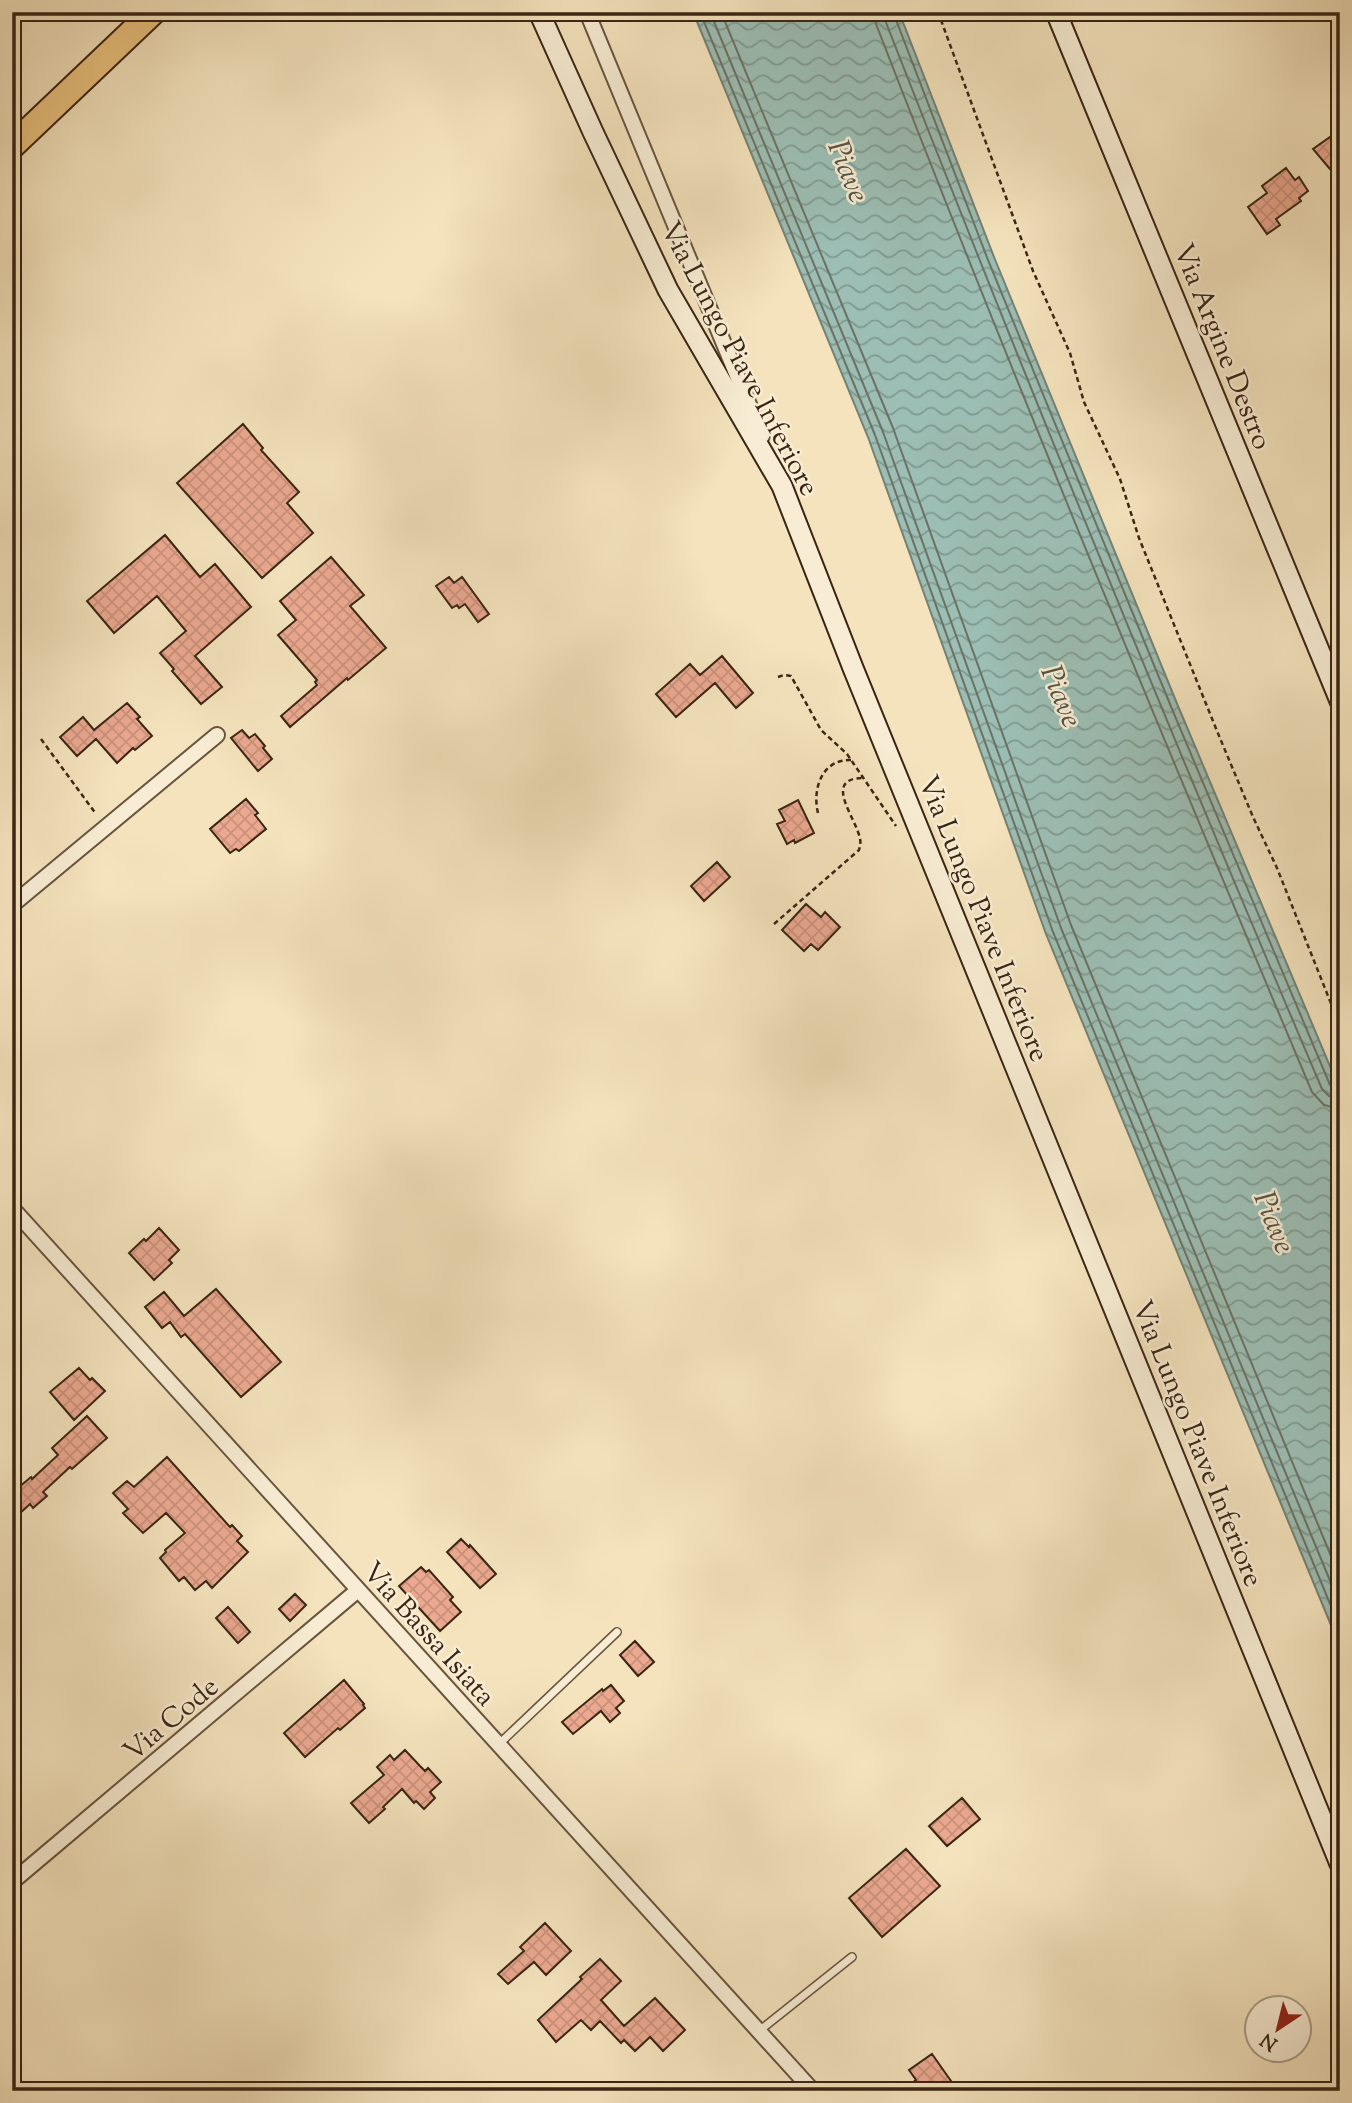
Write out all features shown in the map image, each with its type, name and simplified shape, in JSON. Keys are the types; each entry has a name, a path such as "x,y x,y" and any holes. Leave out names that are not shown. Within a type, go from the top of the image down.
{"highway":[{"path":"12,146 153,12"}],"main road":[{"name":"Via Lungo Piave Inferiore","path":"540,12 668,290 782,486 858,681 1340,1864"},
{"name":"Via Argine Destro","path":"1056,12 1340,701"}],"street":[{"path":"587,12 782,486"},
{"path":"12,905 217,736"},
{"name":"Via Bassa Isiata","path":"12,1208 813,2091"},
{"name":"Via Code","path":"12,1882 358,1590"}],"lane":[{"path":"499,1744 617,1632"},
{"path":"759,2031 852,1957"}],"path":[{"path":"938,12 1033,271 1070,353 1084,402 1120,479 1139,538 1217,731 1291,900 1340,1026"},
{"path":"778,677 791,676 821,730 847,754 898,829"},
{"path":"41,738 97,816 103,830"},
{"path":"818,813 815,802 818,780 832,765 842,760 851,760"},
{"path":"774,924 859,850 861,841 843,799 843,790 845,783 851,778 862,778"}],"water":[{"name":"Piave","path":"693,12 899,12 994,257 1178,706 1340,1090 1340,1647 1046,934 868,437"}],"building":[{"path":"1340,130 1340,181 1313,149"},
{"path":"1286,168 1295,180 1299,177 1308,191 1299,198 1301,201 1276,219 1280,225 1267,234 1248,207 1267,193 1262,186"},
{"path":"243,424 263,448 261,450 299,492 287,503 313,533 262,578 177,483"},
{"path":"165,535 200,577 215,564 251,607 195,656 222,687 201,704 160,653 186,631 157,596 114,633 87,601"},
{"path":"331,557 364,595 350,606 386,648 290,727 281,716 317,685 317,680 278,635 296,620 280,601"},
{"path":"449,577 454,583 462,577 489,614 478,622 465,604 452,608 436,586"},
{"path":"722,656 753,693 736,708 715,683 676,717 656,694 690,664 700,675"},
{"path":"127,703 152,736 135,750 133,748 117,763 96,739 77,756 60,737 83,717 94,730"},
{"path":"242,730 249,738 255,734 272,759 258,771 231,738"},
{"path":"246,799 258,813 255,815 266,829 239,851 236,849 230,853 210,829"},
{"path":"798,800 814,833 787,844 777,824 785,821 779,810"},
{"path":"717,862 730,877 704,901 691,886"},
{"path":"806,904 821,917 825,912 840,927 818,950 811,944 804,951 782,930"},
{"path":"159,1228 179,1250 169,1260 172,1263 154,1280 129,1253"},
{"path":"216,1289 281,1362 241,1397 185,1334 181,1337 170,1322 162,1328 145,1307 164,1292 184,1316"},
{"path":"79,1368 105,1391 74,1420 50,1392"},
{"path":"87,1416 107,1438 43,1492 47,1496 33,1508 30,1504 19,1514 12,1506 12,1493 58,1455 52,1448"},
{"path":"167,1457 230,1527 232,1525 242,1536 237,1541 248,1552 212,1588 206,1581 195,1590 184,1577 179,1581 160,1558 165,1550 185,1533 166,1513 143,1533 123,1513 128,1509 113,1493 127,1481 134,1487"},
{"path":"461,1539 469,1547 470,1545 496,1574 480,1588 447,1552"},
{"path":"421,1567 426,1572 429,1570 453,1597 450,1600 461,1612 440,1631 399,1586"},
{"path":"295,1594 306,1605 290,1621 279,1609"},
{"path":"228,1607 250,1632 238,1643 216,1618"},
{"path":"635,1641 654,1662 638,1676 620,1655"},
{"path":"344,1680 365,1708 305,1757 284,1733"},
{"path":"611,1685 624,1701 616,1708 620,1713 610,1722 601,1711 573,1734 562,1722 602,1689 603,1691"},
{"path":"405,1750 425,1771 428,1768 441,1782 430,1792 435,1798 424,1809 416,1801 414,1803 402,1789 369,1823 351,1803 384,1775 377,1767 390,1755 394,1760"},
{"path":"962,1798 980,1819 947,1846 929,1826"},
{"path":"906,1849 940,1886 882,1937 849,1898"},
{"path":"545,1923 571,1951 546,1975 534,1962 508,1984 498,1974 524,1951 520,1947"},
{"path":"600,1959 621,1981 601,2000 624,2026 655,1998 685,2030 663,2051 650,2037 635,2051 624,2040 621,2043 600,2021 591,2030 581,2020 556,2042 538,2020"},
{"path":"932,2054 951,2081 937,2091 901,2091 916,2080 909,2070"}]}
